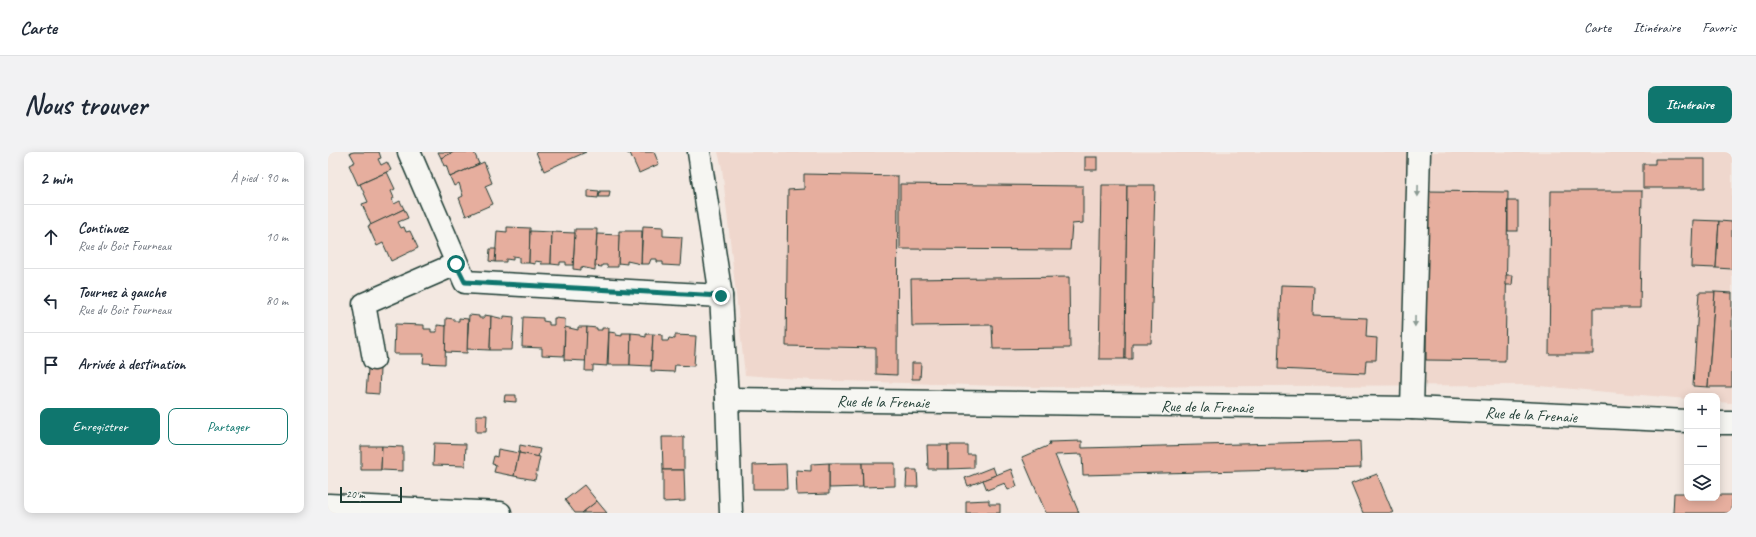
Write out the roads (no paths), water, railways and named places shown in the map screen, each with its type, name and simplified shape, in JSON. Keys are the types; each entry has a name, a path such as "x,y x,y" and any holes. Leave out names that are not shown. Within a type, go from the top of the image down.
{"street":[{"path":"409,152 465,282 721,296"},
{"path":"699,152 721,296 727,399 731,513"},
{"path":"1412,408 1419,152"},
{"path":"374,359 364,304 456,264"},
{"name":"Rue de la Frenaie","path":"727,399 1412,408 1684,421"},
{"path":"1720,423 1732,423"},
{"path":"328,505 369,509 500,513"}]}
